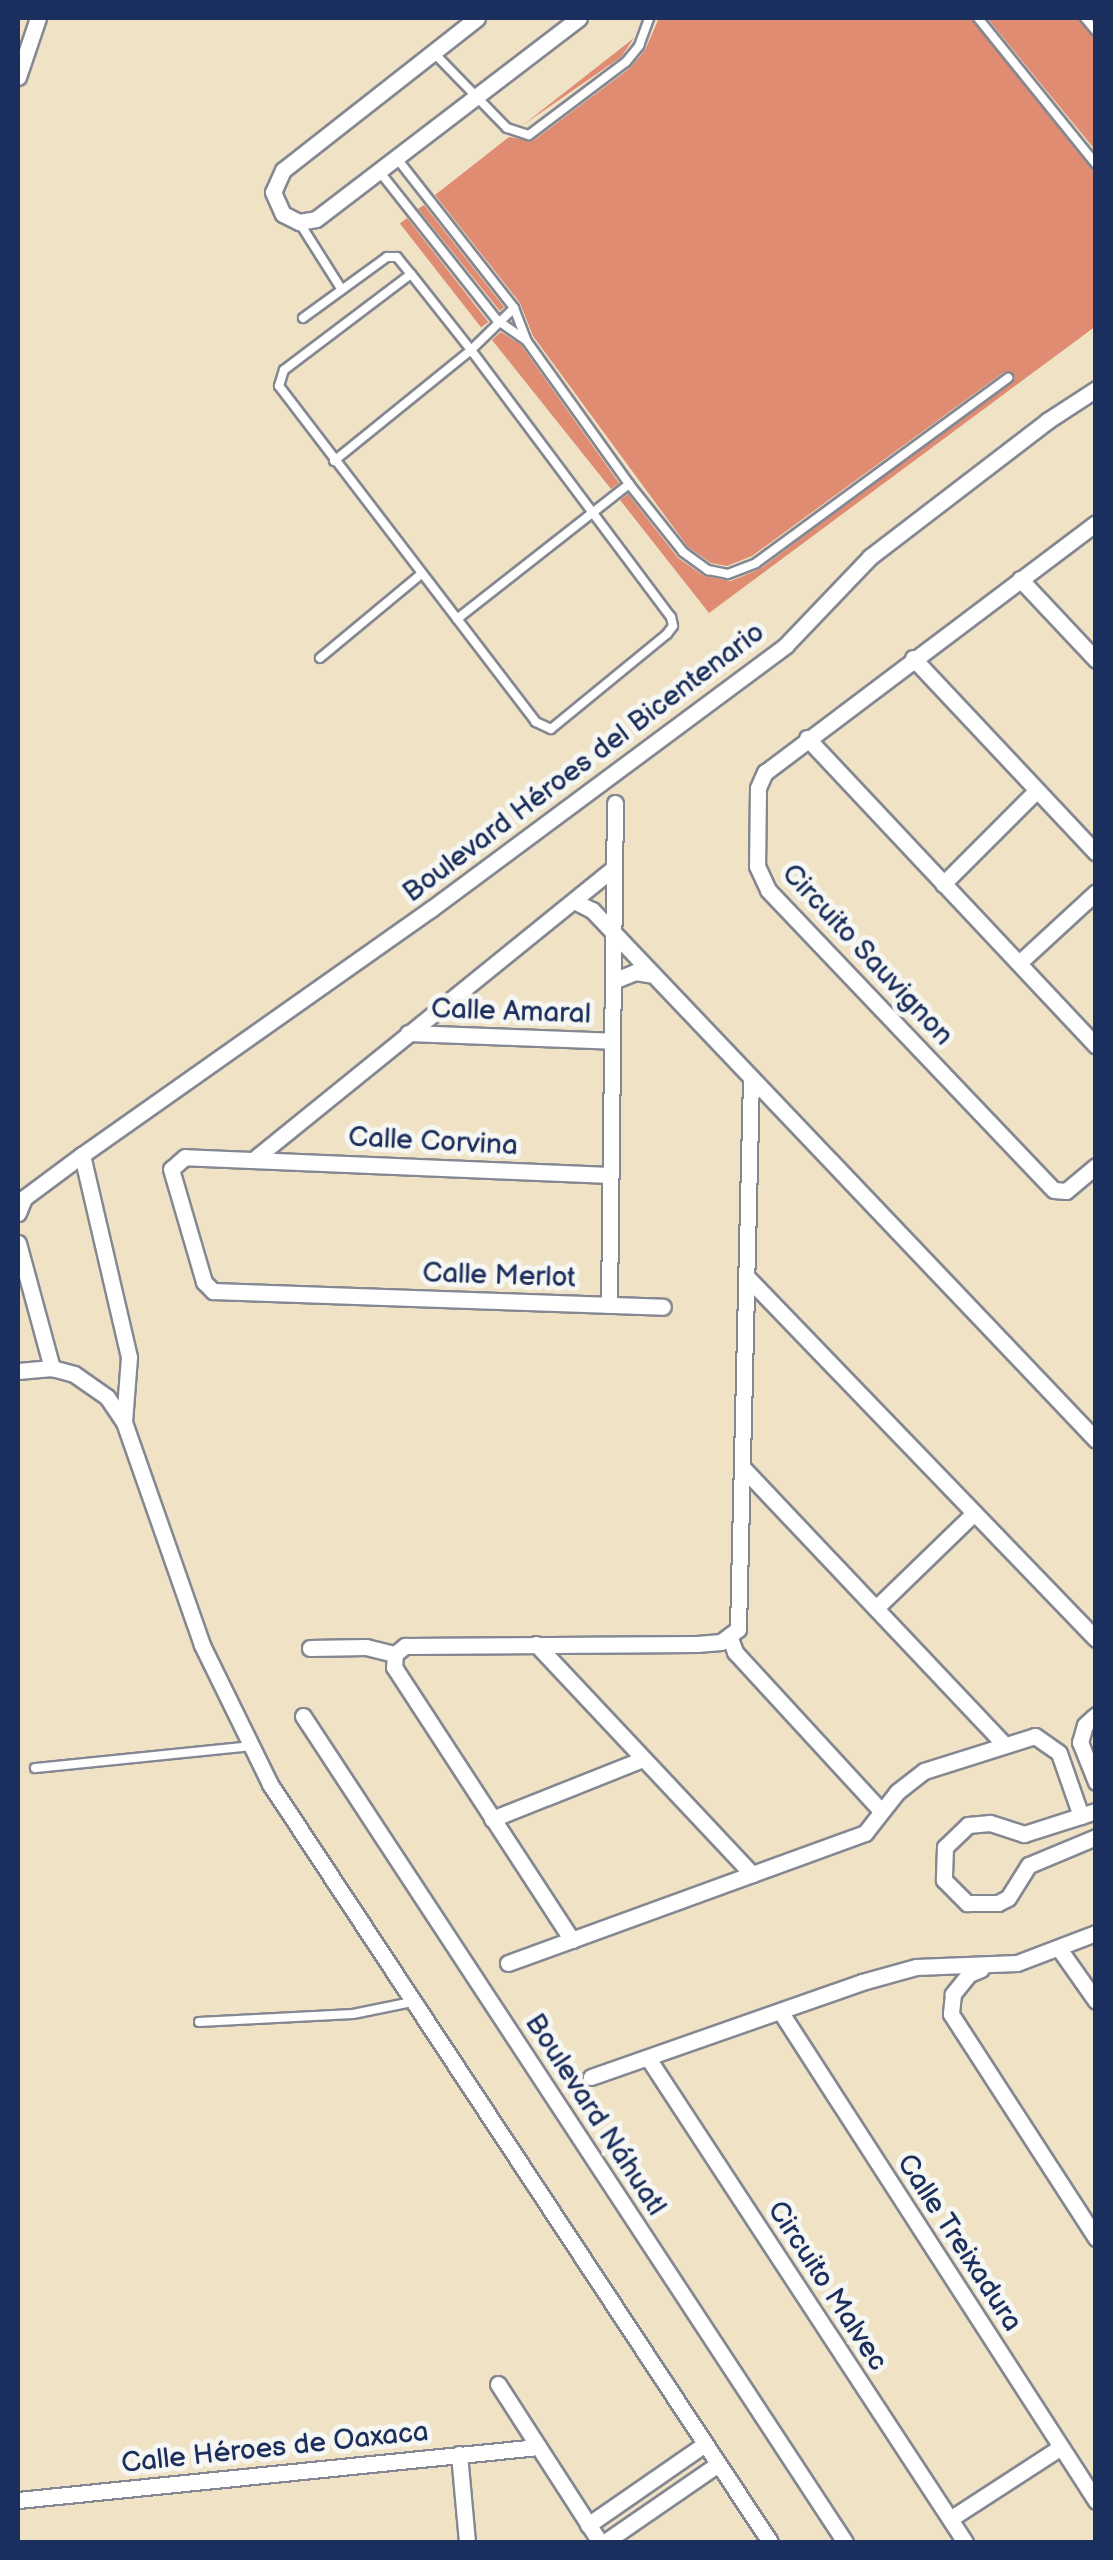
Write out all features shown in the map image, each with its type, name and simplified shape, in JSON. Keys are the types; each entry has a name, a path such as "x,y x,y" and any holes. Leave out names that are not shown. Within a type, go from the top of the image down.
{"street":[{"path":"18,77 38,18"},
{"path":"476,18 277,178 276,205 298,222 316,219 579,18"},
{"name":"Boulevard Héroes del Bicentenario","path":"18,1213 24,1198 82,1154 432,908 786,645 870,557 1047,421 1096,389"},
{"name":"Circuito Sauvignon","path":"1096,524 807,738 759,782 757,866 762,882 1054,1190 1066,1192 1096,1166"},
{"path":"1020,579 1096,660"},
{"path":"913,658 1096,853"},
{"path":"807,738 1096,1046"},
{"path":"942,884 1036,791"},
{"name":"Calle Merlot","path":"173,1163 171,1176 204,1282 213,1292 609,1304 615,803"},
{"path":"253,1160 614,868"},
{"path":"1020,962 1096,892"},
{"path":"576,902 592,910 1096,1440"},
{"name":"Calle Amaral","path":"613,980 635,972 654,975"},
{"name":"Calle Amaral","path":"408,1033 612,1042"},
{"path":"572,1940 394,1667 395,1654 405,1646 697,1644 730,1638 740,1624 751,1078"},
{"path":"750,1120 774,1113 786,1115"},
{"path":"82,1154 93,1218 130,1358 124,1422"},
{"name":"Calle Corvina","path":"173,1163 185,1158 610,1175"},
{"path":"18,1243 52,1368"},
{"path":"747,1277 1096,1639"},
{"path":"609,1304 662,1307"},
{"path":"18,1371 52,1368 74,1374 106,1397 124,1422 202,1645 250,1746 309,1846 770,2542"},
{"path":"743,1468 1005,1745"},
{"path":"876,1608 974,1513"},
{"path":"730,1638 735,1652 880,1812"},
{"path":"536,1644 752,1874"},
{"path":"310,1648 366,1647 395,1654"},
{"path":"1096,1715 1085,1725 1080,1742 1096,1782"},
{"name":"Boulevard Náhuatl","path":"302,1716 845,2542"},
{"path":"508,1963 865,1833 880,1812 924,1771 1035,1736 1058,1752 1088,1814 1014,1835 990,1823 968,1825 945,1847 944,1880 957,1897 988,1906 1008,1898 1030,1865 1092,1839 1096,1857"},
{"path":"492,1820 643,1759"},
{"path":"591,2077 916,1966 984,1967 1060,1950 1096,1933"},
{"path":"1060,1950 1096,2001"},
{"path":"984,1967 960,1982 953,1994 951,2014 1096,2238"},
{"name":"Calle Treixadura","path":"780,2011 1096,2501"},
{"name":"Circuito Malvec","path":"648,2058 965,2542"},
{"path":"498,2384 602,2542 718,2464"},
{"path":"588,2524 705,2444"},
{"name":"Calle Héroes de Oaxaca","path":"18,2500 538,2447"},
{"path":"950,2518 1061,2447"},
{"path":"459,2454 467,2542"}],"lane":[{"path":"433,52 507,128 529,135 626,62 639,46 649,18"},
{"path":"978,18 1096,164"},
{"path":"1085,18 1096,30"},
{"path":"395,156 514,308 526,340 630,484 696,563 718,573 742,571 1008,378"},
{"path":"378,170 497,320 526,340"},
{"path":"298,222 342,290"},
{"path":"303,318 389,256 397,257 411,274 471,350 671,617 671,631 552,729 536,722 282,392 280,376 411,274"},
{"path":"334,461 471,350 497,320 514,308"},
{"path":"456,619 630,484"},
{"path":"320,658 421,574"},
{"path":"35,1768 250,1746"},
{"path":"199,2022 353,2014 412,2002"}],"building":[{"path":"659,18 971,18 1096,171 1096,326 709,613 620,500 628,494 678,558 704,576 731,581 760,569 1015,378 1012,372 1004,372 752,556 727,566 711,563 688,547 533,336 520,303 435,195 509,137 533,141 630,68 645,50"},
{"path":"987,18 1078,18 1096,38 1096,151"},
{"path":"634,38 621,57 523,125"},
{"path":"424,205 504,307 500,311 418,209"},
{"path":"407,218 488,322 481,328 400,224"},
{"path":"501,332 521,345 619,483 611,489 492,340"}]}
